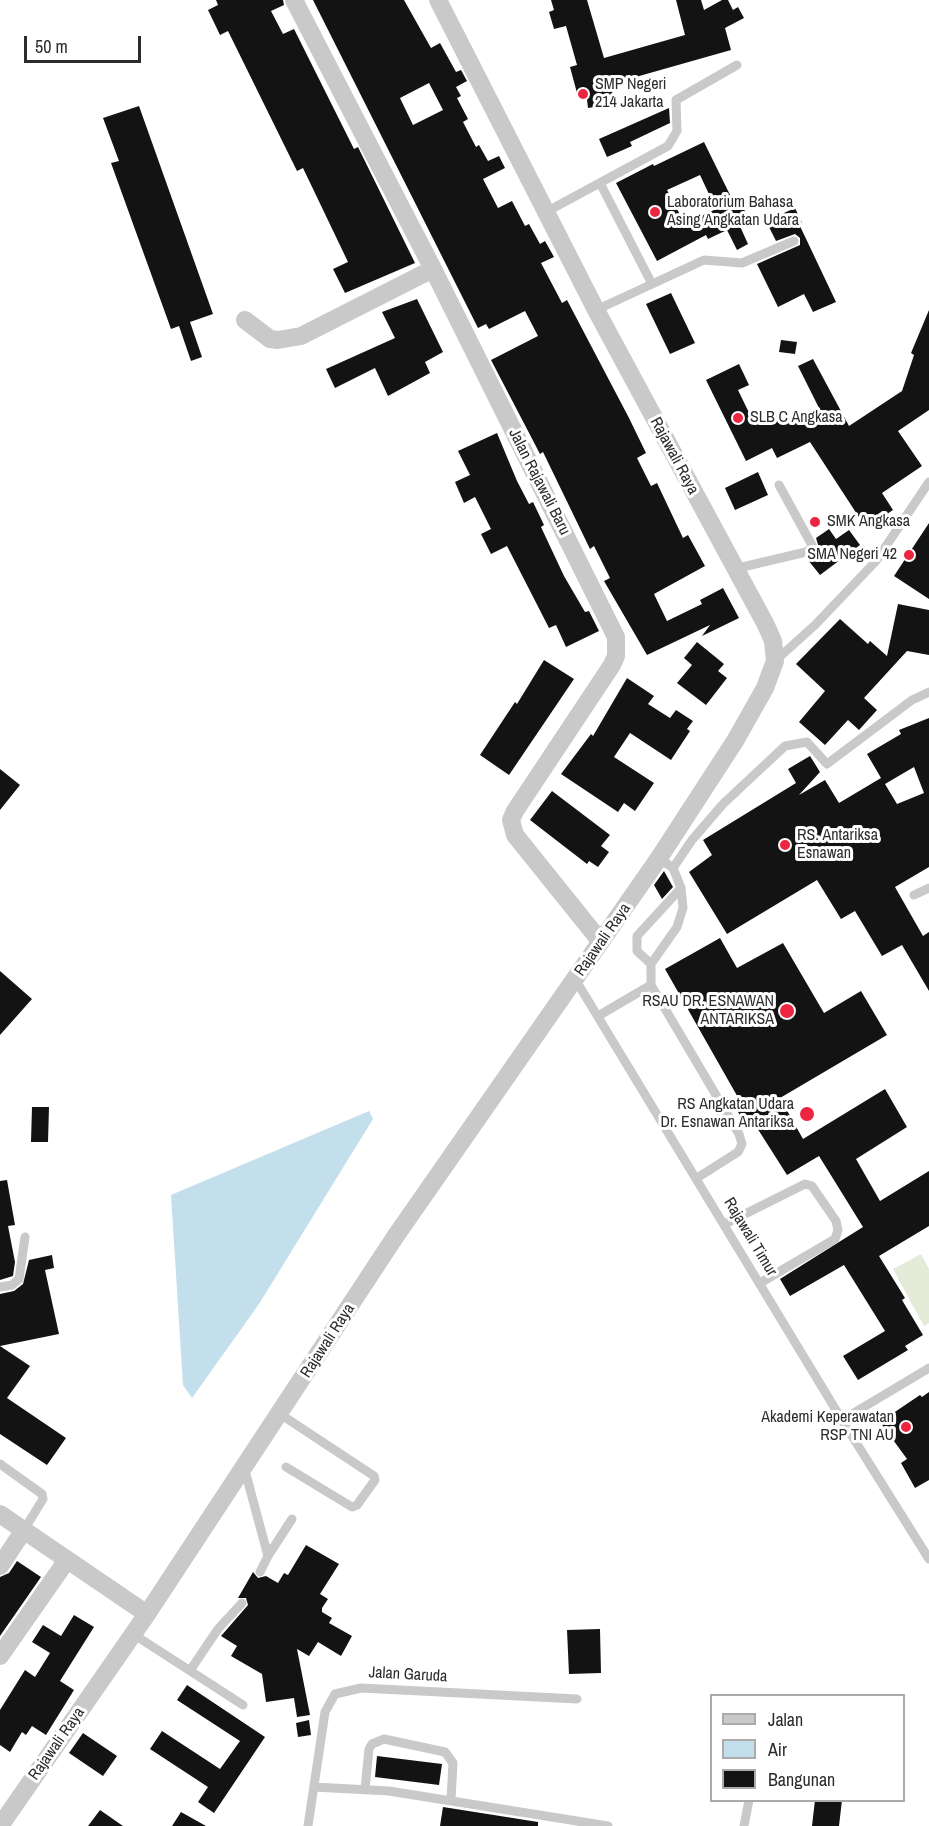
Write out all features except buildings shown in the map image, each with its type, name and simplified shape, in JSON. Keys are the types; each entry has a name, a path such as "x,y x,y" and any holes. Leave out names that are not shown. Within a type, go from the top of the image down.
{"street":[{"name":"Jalan Rajawali Baru","path":"294,0 433,269 616,637 616,656 612,665 511,820 515,835 601,942"},
{"name":"Rajawali Raya","path":"0,1826 7,1802 147,1614 395,1237 601,942 666,863 765,688 775,661 770,633 596,310 438,0"},
{"path":"245,320 270,339 279,340 301,336 433,269"},
{"path":"0,1514 147,1614"},
{"path":"0,1566 24,1530"},
{"path":"0,1656 67,1560"}],"lane":[{"path":"546,212 672,142 677,131 676,100 737,65"},
{"path":"600,183 652,284"},
{"path":"596,310 704,260 742,263 794,241"},
{"path":"775,661 815,625 876,561 929,482"},
{"path":"734,569 806,552 813,547 779,485"},
{"path":"697,1178 738,1152 741,1138 651,985 651,964 680,919 683,908 681,888 666,863 692,840 723,804 785,746 807,742 827,764 912,700 929,693"},
{"path":"651,964 637,951 635,944 637,936 681,888"},
{"path":"914,895 929,888"},
{"name":"Rajawali Timur","path":"575,979 842,1420 929,1559"},
{"path":"598,1016 651,985"},
{"path":"724,1224 805,1184 812,1186 836,1221 838,1230 835,1239 760,1283"},
{"path":"0,1287 12,1285 20,1279 26,1237"},
{"path":"842,1420 929,1368"},
{"path":"280,1414 374,1476 375,1479 357,1505 352,1507 285,1467"},
{"path":"0,1464 42,1494 43,1499 24,1530"},
{"path":"244,1467 268,1556"},
{"path":"260,1572 292,1519"},
{"path":"242,1603 218,1629 189,1671 243,1705"},
{"path":"133,1634 191,1669"},
{"name":"Jalan Garuda","path":"308,1826 328,1702 335,1694 349,1689 577,1699"},
{"path":"365,1788 369,1749 372,1744 384,1739 446,1752 453,1763 451,1799"},
{"path":"314,1787 365,1788 451,1799 608,1826"},
{"path":"744,1826 749,1802"}],"green space":[{"path":"921,1254 929,1269 929,1323 924,1326 893,1269"}],"water":[{"path":"369,1111 373,1119 259,1304 192,1398 183,1385 171,1195"}],"place":[{"name":"SMP Negeri 214 Jakarta","path":"583,94"},
{"name":"Laboratorium Bahasa Asing Angkatan Udara","path":"655,212"},
{"name":"SLB C Angkasa","path":"738,418"},
{"name":"SMK Angkasa","path":"815,522"},
{"name":"SMA Negeri 42","path":"909,555"},
{"name":"RS. Antariksa Esnawan","path":"785,845"},
{"name":"RSAU DR. ESNAWAN ANTARIKSA","path":"787,1011"},
{"name":"RS Angkatan Udara Dr. Esnawan Antariksa","path":"807,1114"},
{"name":"Akademi Keperawatan RSP TNI AU","path":"906,1427"}]}
